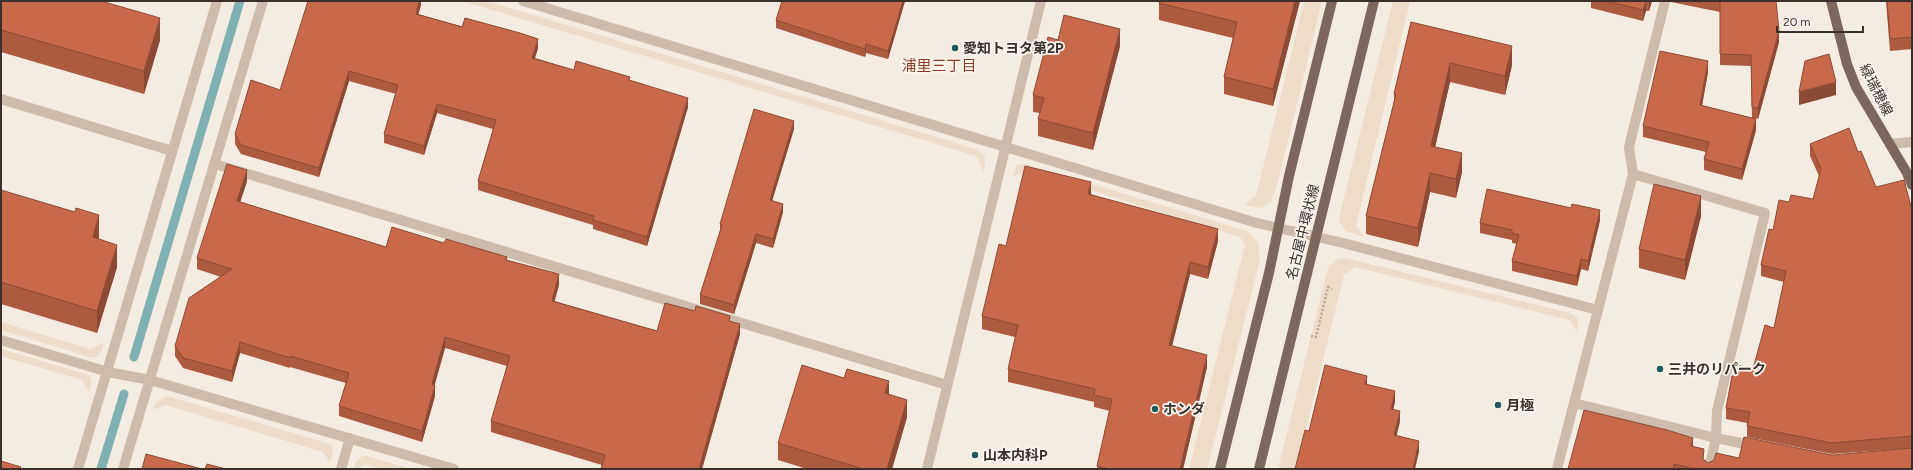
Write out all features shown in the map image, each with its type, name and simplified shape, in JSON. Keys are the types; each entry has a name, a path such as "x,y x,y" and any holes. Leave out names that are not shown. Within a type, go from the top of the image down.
{"main road":[{"name":"名古屋中環状線","path":"1220,469 1280,229 1289,176 1332,1"},
{"name":"名古屋中環状線","path":"1259,469 1374,1"},
{"name":"緑瑞穂線","path":"1831,1 1847,64 1856,87 1907,173 1912,185"}],"street":[{"path":"78,469 217,1"},
{"path":"123,469 215,164 262,1"},
{"path":"523,1 1280,229 1317,237 1598,310"},
{"path":"927,469 1041,1"},
{"path":"1557,469 1633,174 1629,147 1665,1"},
{"path":"1,99 172,151"},
{"path":"1890,144 1912,142"},
{"path":"215,164 947,385"},
{"path":"1633,174 1765,214 1717,411 1716,438 1709,469"},
{"path":"1,340 108,372 150,380 454,469"},
{"path":"1574,403 1716,438 1763,447"},
{"path":"341,469 350,438"}],"path":[{"path":"1316,337 1328,287 1332,289"}],"shaded area":[{"path":"462,1 487,1 976,149 985,156 984,172 976,156"},
{"path":"1304,1 1322,1 1279,178 1271,202 1261,208 1244,205 1256,196"},
{"path":"1393,1 1410,1 1356,225 1364,237 1346,231 1339,221"},
{"path":"1026,164 1247,231 1254,237 1258,244 1260,259 1207,469 1189,469 1245,245 1240,237 1093,191 1024,172 1013,176 1017,165"},
{"path":"1345,258 1571,313 1578,319 1577,332 1569,320 1355,267 1344,275 1296,469 1278,469 1328,268 1336,260"},
{"path":"1,322 90,349 103,343 102,350 96,357 90,357 1,330"},
{"path":"1,349 89,375 92,383 89,392 82,380 1,356"},
{"path":"167,396 327,443 333,450 330,462 323,452 166,405 153,410 156,403"},
{"path":"363,456 411,469 381,469 365,464 358,469 353,469 356,461"}],"building":[{"path":"1,1 101,1 160,18 144,71 1,30"},
{"path":"308,1 419,1 416,14 462,27 465,18 538,39 532,58 574,70 576,61 630,77 629,80 688,98 647,237 593,220 594,216 478,181 496,120 437,104 424,146 384,134 398,85 349,71 319,168 241,145 235,134 251,80 280,90"},
{"path":"782,1 903,1 888,51 866,44 865,49 776,20"},
{"path":"1160,1 1295,1 1273,89 1224,77 1237,22 1159,3"},
{"path":"1607,1 1646,1 1643,10"},
{"path":"1720,1 1776,1 1779,31 1758,108 1752,107 1751,55 1720,54"},
{"path":"1887,1 1912,1 1912,37 1890,39"},
{"path":"1064,15 1120,29 1093,133 1038,119 1044,98 1033,95 1048,37 1058,40"},
{"path":"1411,22 1512,46 1505,76 1450,63 1431,146 1462,153 1456,179 1430,173 1418,228 1366,216 1396,94 1394,94"},
{"path":"1660,51 1708,61 1700,105 1756,119 1742,169 1704,159 1709,142 1643,126"},
{"path":"1829,54 1836,82 1799,92 1805,61"},
{"path":"754,109 794,121 770,200 783,204 773,239 756,234 734,305 700,295 722,225 720,224"},
{"path":"1849,128 1858,152 1861,151 1876,187 1904,180 1912,210 1912,436 1832,443 1747,426 1750,412 1726,408 1732,376 1734,376 1736,365 1753,369 1765,325 1774,328 1786,271 1761,265 1769,229 1773,230 1779,200 1789,202 1791,195 1813,199 1821,169 1810,144"},
{"path":"227,164 247,170 237,201 386,247 392,227 444,243 446,239 507,257 506,260 559,274 552,301 657,331 665,303 695,311 696,306 730,316 729,321 740,324 699,469 601,469 605,455 491,421 510,356 445,337 432,384 435,386 422,431 339,406 349,373 290,356 290,358 240,342 232,371 183,358 175,346 189,298 232,269 197,258"},
{"path":"1025,166 1091,182 1088,194 1218,229 1208,267 1190,262 1169,345 1207,355 1180,469 1110,469 1097,466 1112,399 1094,395 1095,389 1008,369 1018,325 982,316 999,244 1006,246"},
{"path":"1654,184 1701,196 1685,260 1639,249"},
{"path":"1487,189 1571,208 1572,204 1600,210 1588,261 1581,259 1577,276 1512,261 1519,235 1512,233 1512,230 1480,223"},
{"path":"1,190 75,212 76,208 99,215 93,237 117,245 97,311 1,282"},
{"path":"802,365 844,378 847,369 889,381 885,393 907,400 887,469 863,469 778,443"},
{"path":"1325,365 1367,376 1365,384 1395,391 1391,409 1400,411 1394,435 1419,441 1413,469 1295,469 1305,430 1309,431"},
{"path":"1584,410 1667,430 1693,438 1691,446 1704,449 1703,459 1708,463 1714,460 1716,453 1739,458 1744,437 1832,455 1912,448 1912,469 1694,469 1674,464 1673,469 1568,469"},
{"path":"146,454 202,469 142,469"},
{"path":"1,461 21,467 20,469 1,469"},
{"path":"207,464 226,469 205,469"}],"waterway":[{"path":"134,357 240,1"},
{"path":"101,469 124,394"}],"place":[{"name":"愛知トヨタ第2P","path":"955,48"},
{"name":"三井のリパーク","path":"1660,369"},
{"name":"月極","path":"1498,405"},
{"name":"ホンダ","path":"1155,409"},
{"name":"山本内科P","path":"975,455"}],"district":[{"name":"浦里三丁目","path":"939,66"}]}
